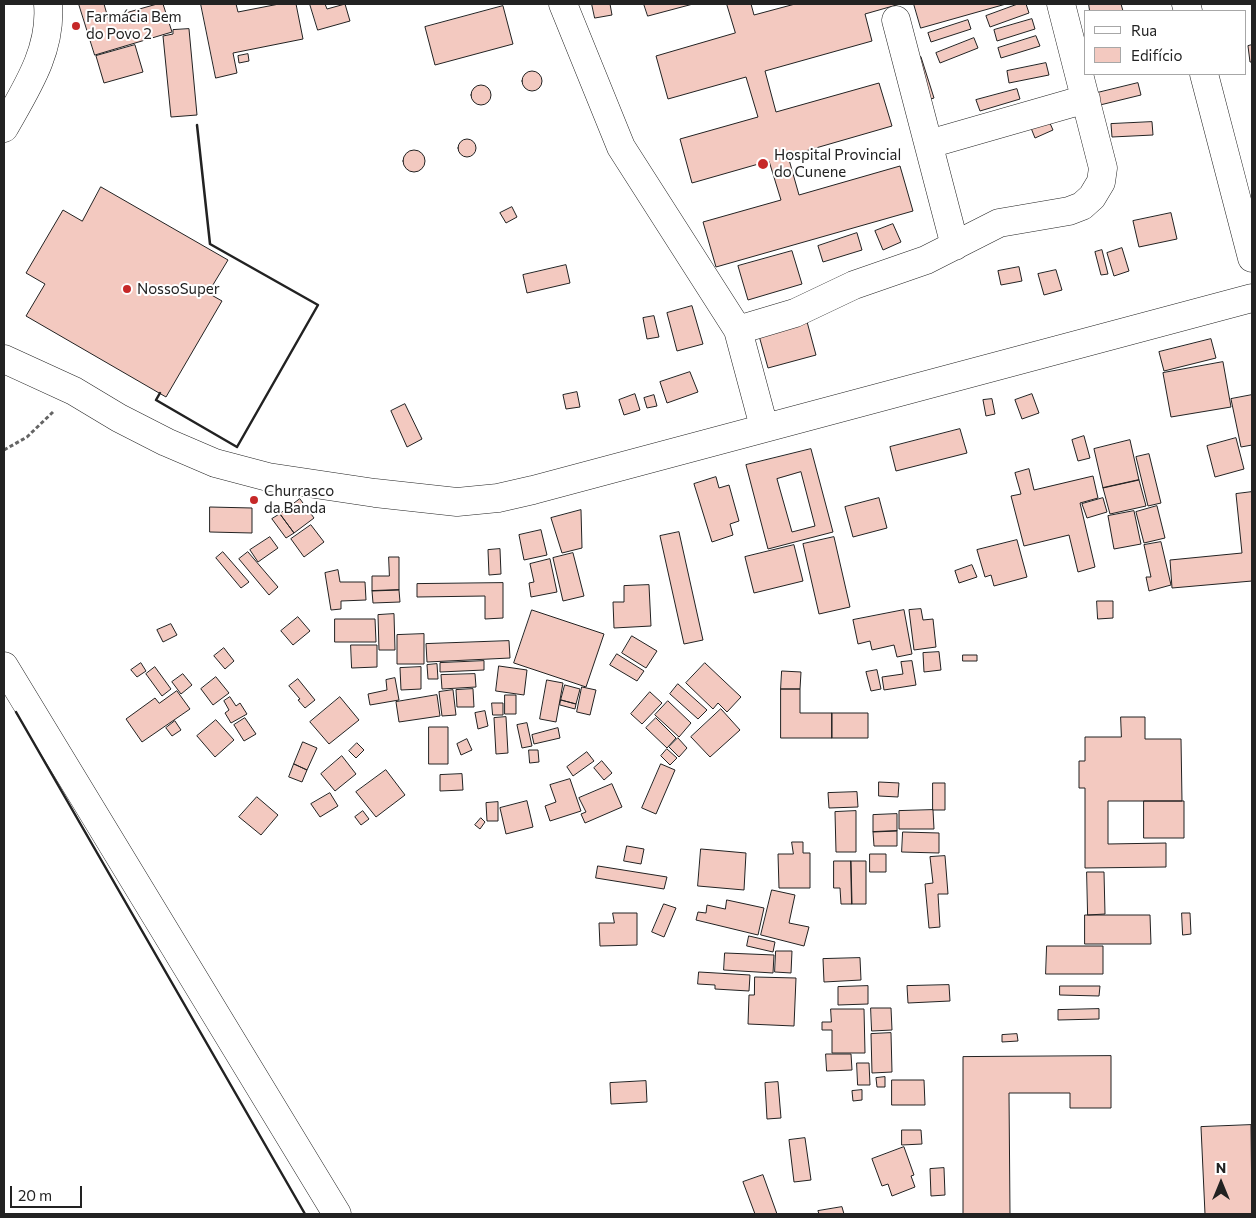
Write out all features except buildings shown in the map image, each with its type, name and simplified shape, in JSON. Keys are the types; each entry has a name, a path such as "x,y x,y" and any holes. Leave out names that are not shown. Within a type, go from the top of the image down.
{"street":[{"path":"4,128 38,63 47,36 48,4"},
{"path":"563,4 621,147 738,330 764,428"},
{"path":"738,330 796,314 854,285 926,260 999,222 1069,211 1082,206 1092,197 1101,182 1103,168 1061,4"},
{"path":"896,20 955,246"},
{"path":"1204,75 1252,258"},
{"path":"929,144 1086,99"},
{"path":"4,359 74,391 119,418 166,442 215,462 268,476 322,486 457,502 498,498 533,490 1252,298"},
{"path":"4,666 336,1214"}],"path":[{"path":"4,450 27,437 74,391"}],"wall":[{"path":"160,393 156,400 237,447 318,305 210,244 197,125"},
{"path":"16,712 305,1214"}],"place":[{"name":"Farmácia Bem do Povo 2","path":"76,26"},
{"name":"Hospital Provincial do Cunene","path":"763,164"},
{"name":"NossoSuper","path":"127,289"},
{"name":"Churrasco da Banda","path":"254,500"}]}
